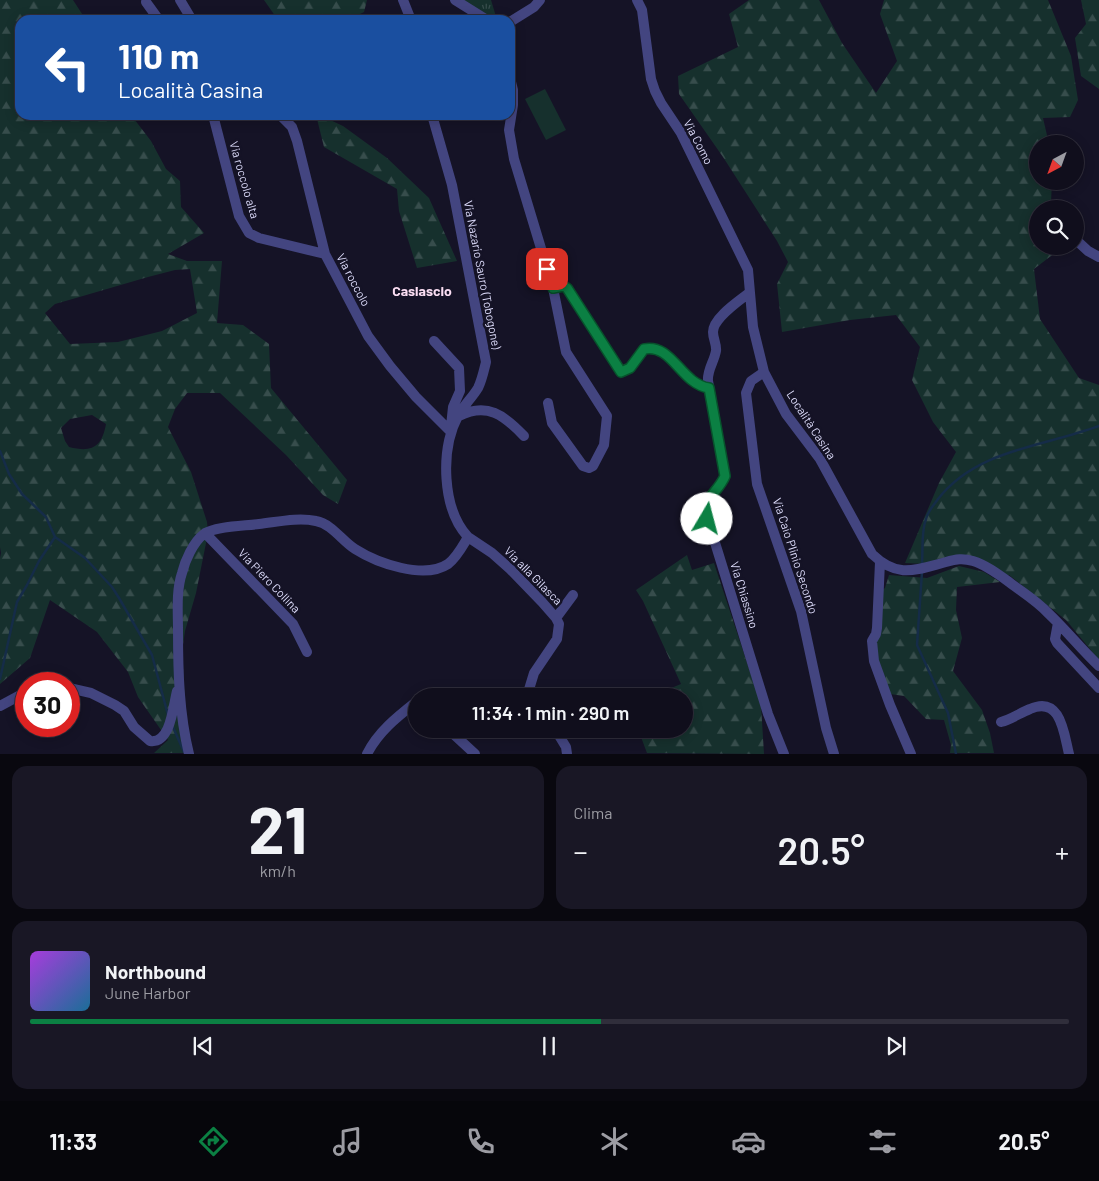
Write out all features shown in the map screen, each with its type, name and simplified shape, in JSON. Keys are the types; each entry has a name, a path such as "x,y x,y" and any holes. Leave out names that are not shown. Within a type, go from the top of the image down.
{"street":[{"path":"180,0 189,15"},
{"path":"403,0 409,15"},
{"path":"456,0 480,15"},
{"path":"515,19 534,7 540,0"},
{"name":"Via Como","path":"637,0 642,10 651,79 655,91 660,103 681,133 741,254 748,270 749,293"},
{"path":"146,2 155,15"},
{"name":"Via roccolo alta","path":"213,120 239,216 249,233 259,238 325,254"},
{"name":"Via roccolo","path":"285,120 292,127 297,141 325,254 368,336 416,397 451,432"},
{"name":"Via Nazario Sauro (Tobogone)","path":"433,120 452,184 486,362 479,386 458,416 451,432 446,470 451,507 459,527 468,537"},
{"path":"511,120 509,130 514,159 553,288 566,352 607,416 604,445 592,466 585,468 559,435 552,423 548,403"},
{"path":"1084,247 1099,257"},
{"path":"553,288 563,286 567,288 621,372 632,366 637,356 644,349 654,348 667,356 689,379 700,386 709,388 707,374 716,350 713,331 716,323 749,293"},
{"name":"Località Casina","path":"749,293 753,327 764,372 786,414 820,459 872,554 880,562"},
{"path":"434,341 459,368 460,391 451,415 451,432"},
{"name":"Via Caio Plinio Secondo","path":"764,372 751,381 746,393 757,484 801,611 826,728 834,754"},
{"name":"Via Chiassino","path":"709,388 725,476 721,486 709,498 704,507 768,714 784,754"},
{"path":"458,416 471,410 492,412 503,418 524,436"},
{"path":"189,754 178,684 178,600 182,574 191,552 199,538 205,533 243,526 313,520 323,523 354,548 371,558 393,566 416,570 429,570 447,564 458,554 468,537"},
{"name":"Via Piero Collina","path":"205,533 293,624 306,652"},
{"name":"Via alla Gilasca","path":"468,537 492,553 510,569 556,618 559,624 557,639 534,673 529,688"},
{"path":"911,754 874,661 872,642 877,628 880,562 893,569 908,572 960,558 983,565 1034,600 1099,666"},
{"path":"556,618 573,595"},
{"path":"1058,623 1055,639 1057,643 1099,688"},
{"path":"80,690 91,693 124,711 134,726 153,742 162,739 168,729 178,684"},
{"path":"0,706 15,698"},
{"path":"1001,722 1018,716 1036,706 1046,706 1053,709 1064,728 1069,754"},
{"path":"369,749 397,717 408,708"},
{"path":"458,738 475,754"},
{"path":"560,738 568,754"}],"green space":[{"path":"0,0 73,0 83,15 15,15 15,120 135,120 151,141 166,169 180,181 181,207 204,233 168,254 187,261 222,261 217,323 243,325 269,344 271,388 347,480 338,504 323,495 286,455 220,393 187,393 175,409 168,427 191,472 207,522 208,533 182,651 188,753 154,753 168,740 138,697 128,672 97,632 50,600 30,658 0,684","holes":["190,269 197,313 162,331 118,342 70,344 45,313 55,304 148,277 175,270","92,415 106,424 99,443 84,449 69,447 61,428 70,419"]},
{"path":"264,0 367,0 364,12 358,15 274,15"},
{"path":"460,0 491,0 496,15 484,15"},
{"path":"749,0 819,0 842,43 876,93 897,61 880,14 884,0 1048,0 1071,56 1078,100 1070,117 1043,118 1047,135 1029,135 1029,190 1052,190 1051,200 1029,200 1029,255 1052,255 1034,269 1040,319 1079,378 1099,385 1099,660 1066,620 1009,575 1004,578 973,558 925,564 905,563 939,483 956,452 933,422 912,380 920,347 896,315 850,320 782,332 777,284 788,262 777,241 723,157 679,94 678,76 738,47 729,14"},
{"path":"1081,0 1099,0 1099,89 1081,76 1075,38 1086,24"},
{"path":"545,89 566,130 546,140 525,99"},
{"path":"317,120 330,120 343,126 387,158 429,198 457,261 417,268 399,211 397,189 324,147"},
{"path":"687,555 692,570 714,563 761,705 764,754 647,753 641,738 693,738 693,688 671,688 681,684 643,601 636,590"},
{"path":"959,566 984,572 1000,582 957,587 956,610 962,638 953,671 982,710 990,733 994,753 950,753 951,745 944,720 926,719 904,696 890,694 878,663 875,643 880,591 885,588 889,575 927,578"}],"waterway":[{"path":"922,564 924,524 927,516 938,499 954,482 972,469 991,459 1099,426"},
{"path":"0,451 9,474 22,494 46,517 55,537 39,561 17,602 0,679"},
{"path":"55,537 85,558 112,587 119,598 152,655 168,715"},
{"path":"922,572 917,645 948,713 956,754"},
{"path":"172,725 184,752"}],"district":[{"name":"Caslascio","path":"422,291"}],"route":[{"path":"547,269 553,288 555,286 563,286 567,288 621,372 632,366 637,356 644,349 654,348 667,356 689,379 700,386 709,388 725,476 721,486 709,498 704,507 707,519"}]}
